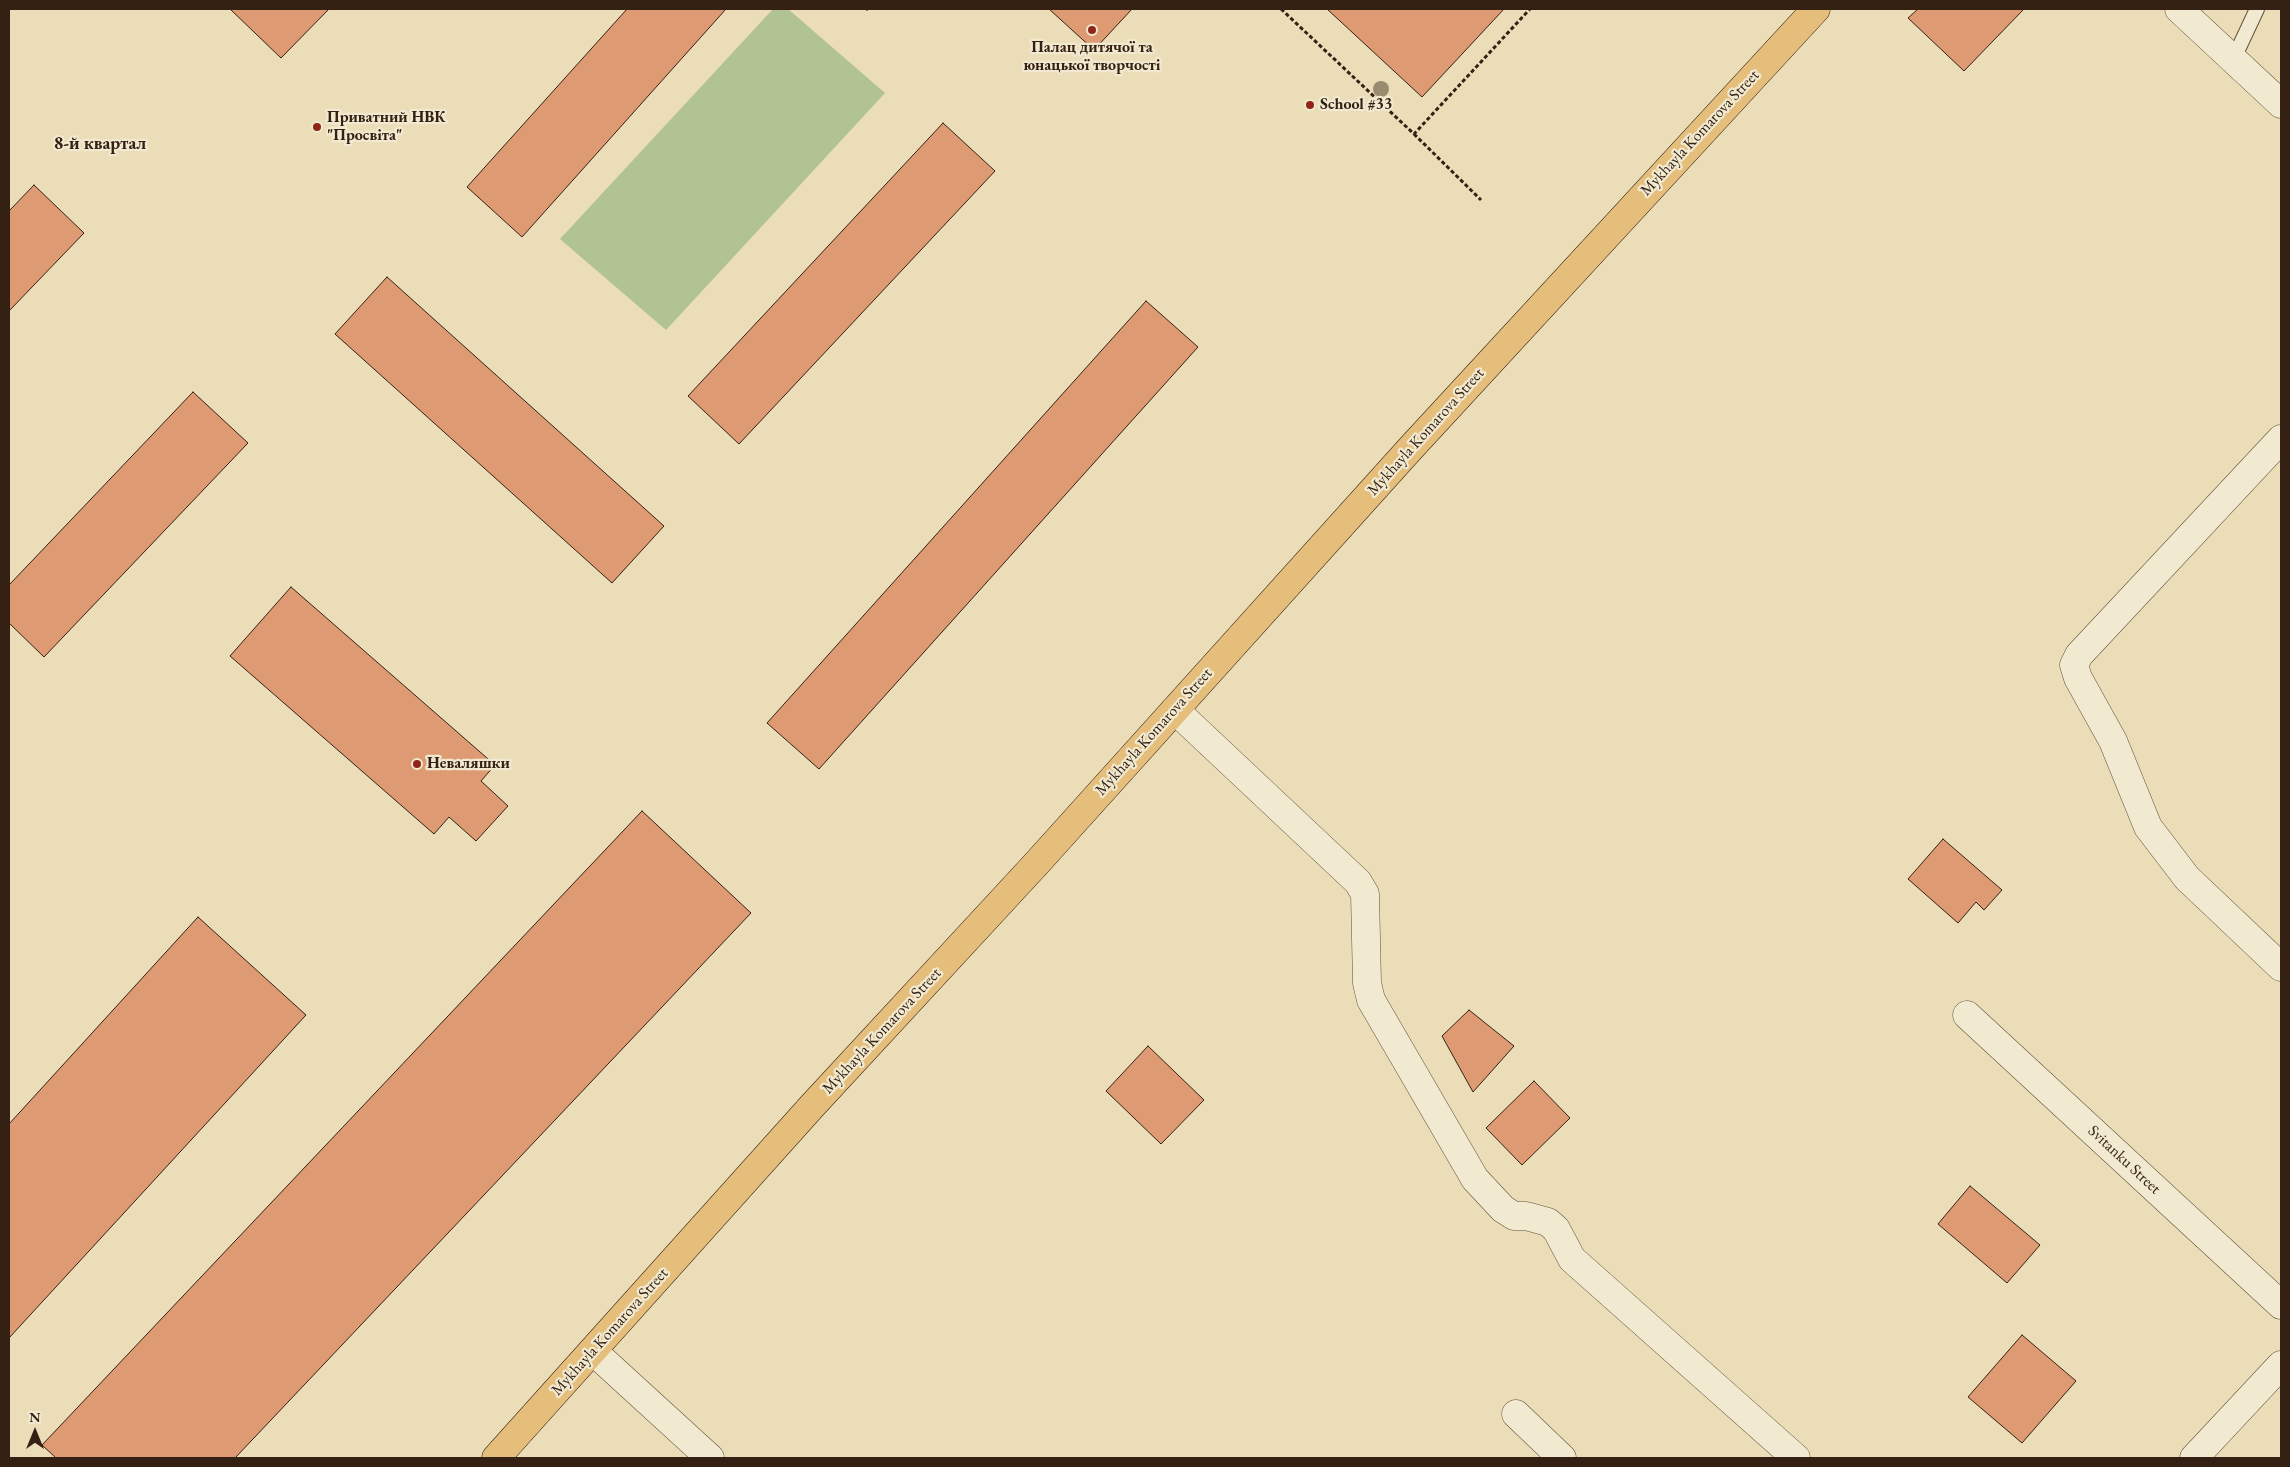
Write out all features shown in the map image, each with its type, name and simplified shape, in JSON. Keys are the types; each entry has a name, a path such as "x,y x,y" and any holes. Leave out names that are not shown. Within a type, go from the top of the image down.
{"main road":[{"name":"Mykhayla Komarova Street","path":"496,1458 594,1352 813,1105 1175,710 1409,450 1816,9"}],"street":[{"path":"2179,9 2234,58 2281,104"},
{"path":"2281,439 2079,655 2074,665 2078,678 2113,741 2152,833 2187,878 2281,967"},
{"path":"1175,710 1358,882 1365,894 1368,983 1371,1000 1475,1179 1503,1209 1514,1216 1526,1216 1548,1222 1556,1229 1572,1259 1796,1458"},
{"name":"Svitanku Street","path":"1966,1015 2281,1305"},
{"path":"594,1352 710,1458"},
{"path":"2194,1458 2281,1365"},
{"path":"1516,1414 1562,1458"}],"lane":[{"path":"2234,58 2258,9"}],"path":[{"path":"1281,9 1481,200"},
{"path":"1414,134 1530,9"}],"green space":[{"path":"773,9 788,9 885,93 666,330 560,239"}],"building":[{"path":"230,9 329,9 281,58"},
{"path":"627,9 726,9 522,237 467,187"},
{"name":"Палац дитячої та юнацької творчості","path":"1049,9 1132,9 1094,50"},
{"path":"1327,9 1504,9 1422,97"},
{"path":"1918,9 2024,9 1964,71 1908,18"},
{"path":"943,123 995,171 739,444 688,396"},
{"path":"34,185 84,233 9,311 9,211"},
{"path":"387,277 664,526 612,583 335,334"},
{"path":"1146,301 1198,347 819,769 767,723"},
{"path":"193,392 248,443 44,657 9,623 9,585"},
{"path":"291,587 495,765 481,781 508,806 476,841 449,817 434,834 230,656"},
{"path":"642,811 751,913 235,1458 56,1458 42,1445"},
{"path":"1943,839 2002,890 1984,910 1976,902 1958,923 1908,879"},
{"path":"198,917 306,1015 9,1338 9,1124"},
{"path":"1469,1010 1514,1046 1473,1092 1442,1036"},
{"path":"1148,1046 1204,1100 1161,1144 1106,1091"},
{"path":"1534,1081 1570,1118 1522,1165 1486,1128"},
{"path":"1970,1186 2040,1245 2007,1283 1938,1224"},
{"path":"2022,1335 2076,1381 2022,1443 1968,1397"}],"place":[{"name":"Палац дитячої та юнацької творчості","path":"1092,30"},
{"name":"School #33","path":"1310,105"},
{"name":"Приватний НВК \"Просвіта\"","path":"317,127"},
{"name":"Неваляшки","path":"417,764"}],"district":[{"name":"8-й квартал","path":"100,144"}]}
